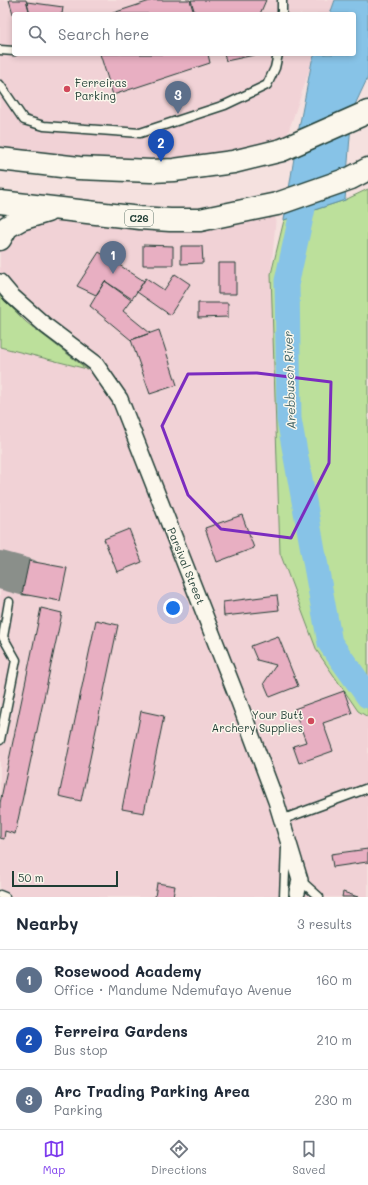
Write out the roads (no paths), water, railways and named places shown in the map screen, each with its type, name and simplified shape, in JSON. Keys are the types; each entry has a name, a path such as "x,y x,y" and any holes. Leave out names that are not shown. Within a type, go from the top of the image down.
{"main road":[{"path":"0,159 79,168 160,171 174,170 233,162 282,150 365,113"},
{"name":"C26","path":"0,202 140,218 200,220 277,204 360,174"},
{"path":"0,239 7,227 21,219 55,208"}],"street":[{"name":"Parsival Street","path":"0,282 11,295 40,321 94,363 120,399 239,702 276,801 286,838 293,890"}],"lane":[{"path":"282,0 282,12"},
{"path":"0,50 12,51"},
{"path":"0,85 24,120 44,126 140,133 225,105 268,85 275,68 278,56"},
{"path":"0,740 16,660 3,637 9,602"},
{"path":"281,820 368,788"},
{"path":"286,838 293,890 319,897"},
{"path":"0,895 5,897"}],"water":[{"path":"335,0 368,0 368,77 352,111 345,200 284,220 298,133 314,56 356,56 356,12 331,12"}],"waterway":[{"name":"Arebbusch River","path":"309,181 287,281 289,419 330,643 368,696"}],"place":[{"name":"Ferreiras Parking","path":"67,89"},
{"name":"Arc Trading Parking Area","path":"178,114"},
{"name":"Ferreira Gardens","path":"161,162"},
{"name":"Rosewood Academy","path":"113,274"},
{"name":"Your Butt Archery Supplies","path":"311,721"}]}
